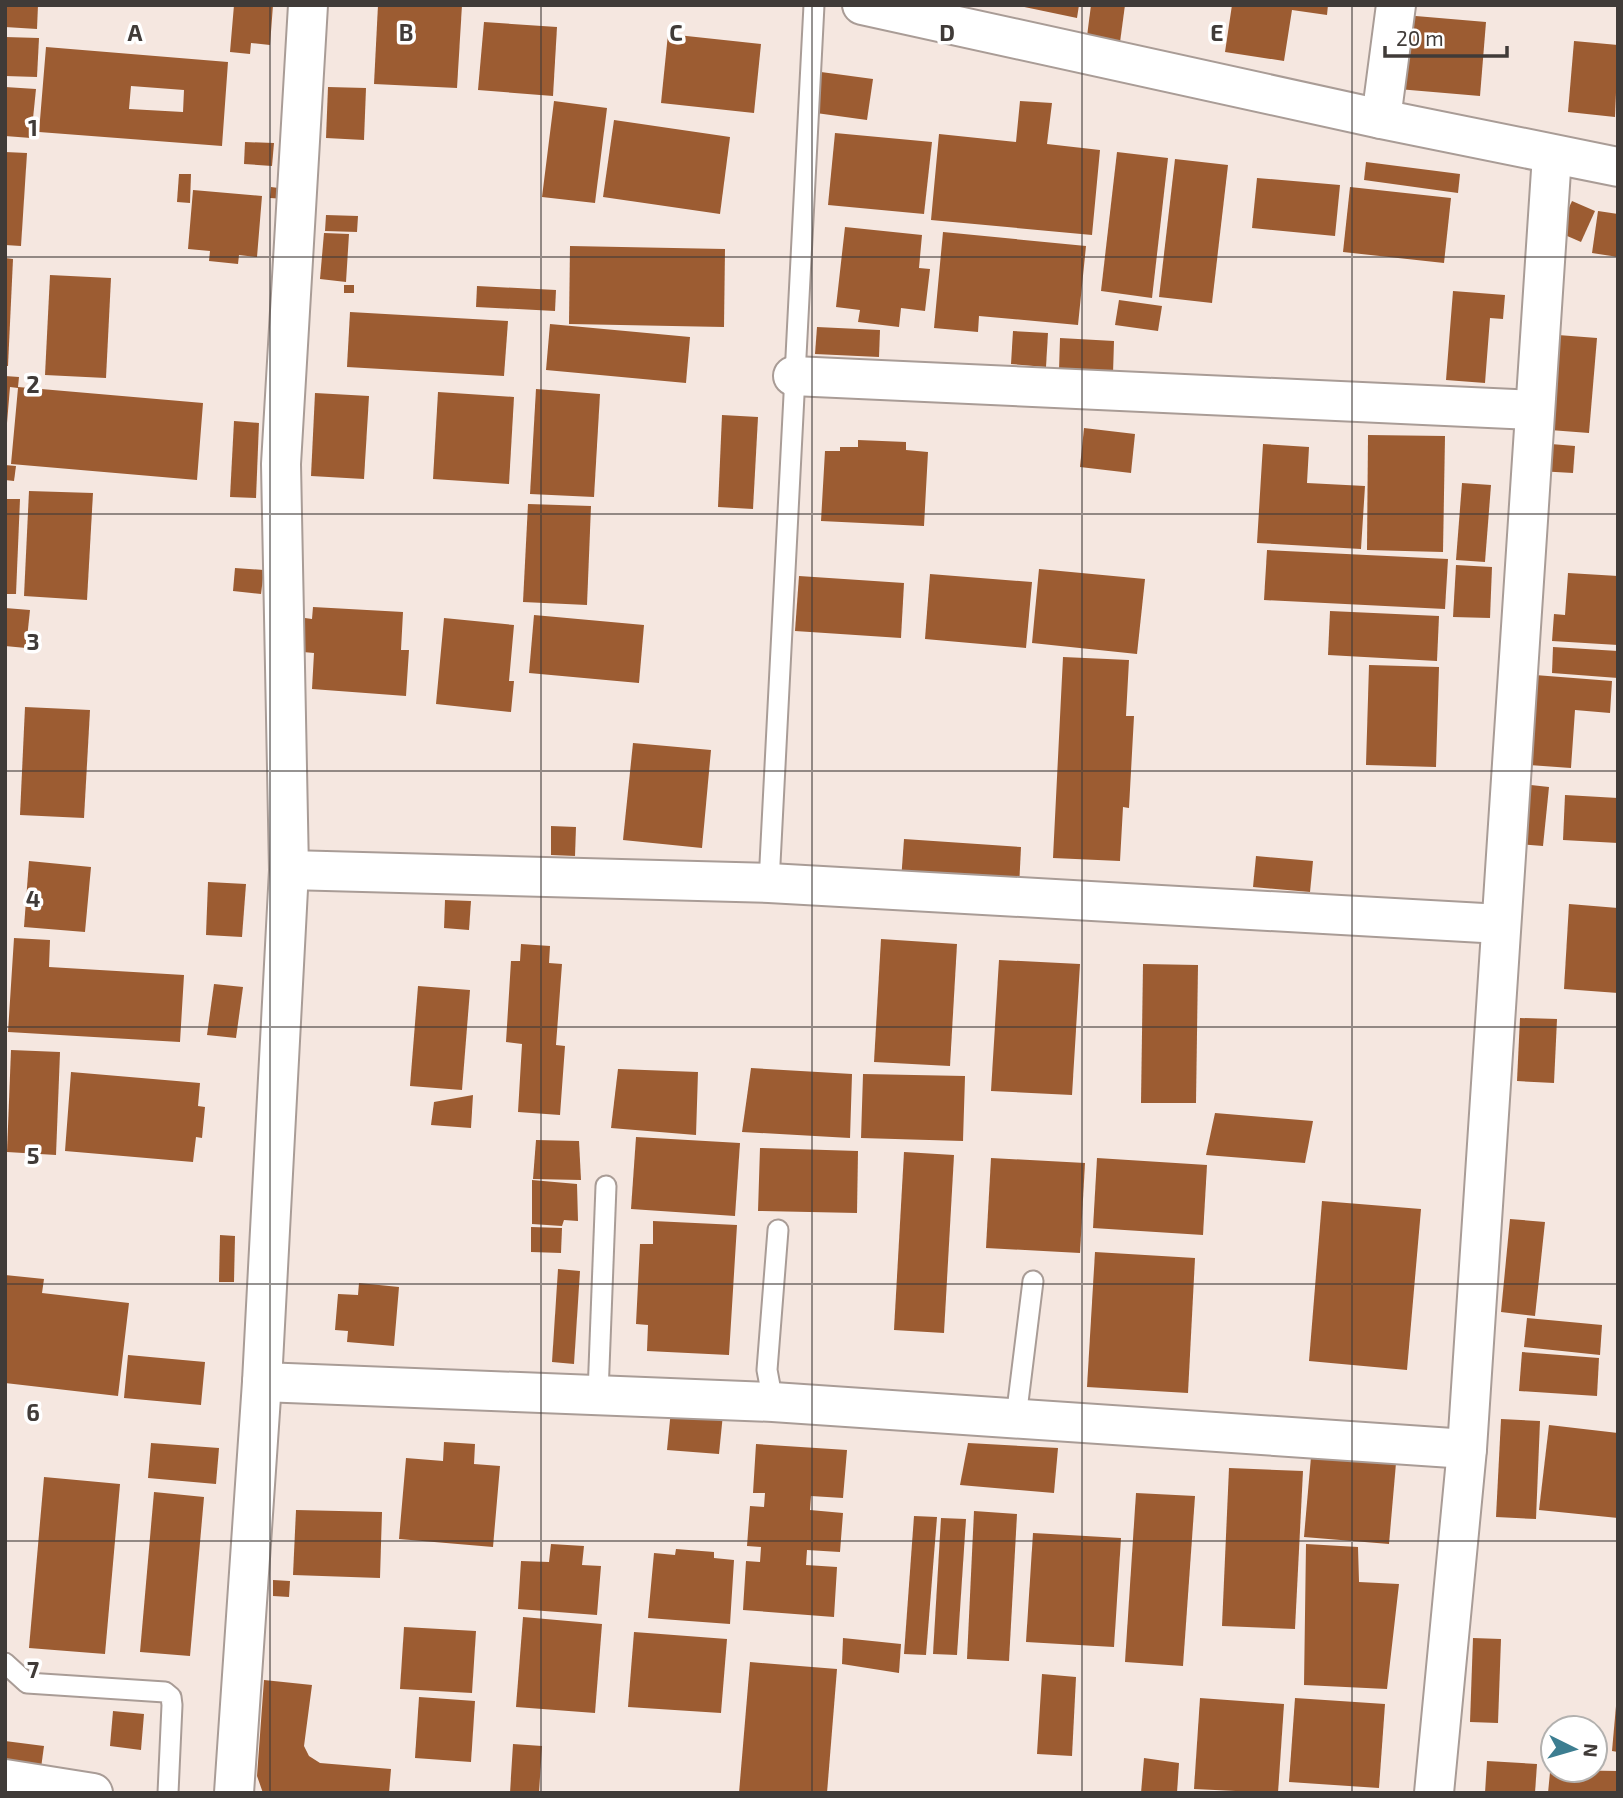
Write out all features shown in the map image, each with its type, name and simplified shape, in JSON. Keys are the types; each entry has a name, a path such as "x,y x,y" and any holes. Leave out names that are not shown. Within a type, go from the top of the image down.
{"street":[{"path":"234,1793 262,1382 289,870 281,464 308,5"},
{"path":"862,5 1381,119 1618,167"},
{"path":"1381,119 1396,5"},
{"path":"1434,1793 1467,1449 1552,155"},
{"path":"793,376 1534,410"},
{"path":"289,870 769,883 1501,924"},
{"path":"262,1382 773,1402 1467,1449"},
{"path":"5,1779 93,1793"}],"lane":[{"path":"769,883 814,5"},
{"path":"598,1394 606,1186"},
{"path":"773,1402 767,1370 778,1230"},
{"path":"1016,1418 1033,1281"},
{"path":"5,1663 27,1683 165,1692 171,1697 168,1793"}],"building":[{"path":"5,5 38,5 37,29 5,27"},
{"path":"234,5 273,5 270,45 251,43 250,54 230,52"},
{"path":"378,5 462,5 457,88 374,84"},
{"path":"1015,5 1079,5 1077,18"},
{"path":"1091,5 1125,5 1118,57 1085,52"},
{"path":"1232,5 1328,5 1327,15 1292,10 1284,61 1225,52"},
{"path":"1404,15 1486,22 1480,96 1398,89"},
{"path":"484,22 557,27 553,96 478,90"},
{"path":"668,34 761,44 754,113 661,103"},
{"path":"5,37 39,38 37,77 5,76"},
{"path":"1574,41 1618,45 1615,117 1568,112"},
{"path":"46,47 228,62 222,146 39,132","holes":["131,86 184,90 183,112 129,109"]},
{"path":"821,72 873,79 867,120 816,113"},
{"path":"5,87 36,89 31,138 5,136"},
{"path":"328,87 366,88 364,140 326,138"},
{"path":"554,101 607,108 595,203 542,197"},
{"path":"1020,101 1052,103 1047,144 1100,150 1092,235 931,220 939,134 1016,142"},
{"path":"614,120 730,137 720,214 603,197"},
{"path":"835,133 932,142 924,214 828,205"},
{"path":"245,142 274,143 272,166 244,164"},
{"path":"5,152 27,153 21,246 5,245"},
{"path":"1117,152 1168,158 1152,298 1101,291"},
{"path":"1175,159 1228,165 1212,303 1159,297"},
{"path":"1366,162 1460,174 1458,193 1364,180"},
{"path":"179,174 191,174 190,203 177,202"},
{"path":"1257,178 1340,185 1335,236 1252,228"},
{"path":"271,187 286,189 285,199 270,198"},
{"path":"1350,187 1451,198 1444,263 1343,252"},
{"path":"193,190 262,196 257,257 239,255 238,264 209,261 210,251 188,249"},
{"path":"1572,201 1595,211 1581,242 1558,232"},
{"path":"1598,211 1618,214 1618,257 1592,253"},
{"path":"326,215 358,216 357,232 325,231"},
{"path":"845,227 922,235 919,268 930,269 925,311 901,308 899,327 858,322 860,310 836,307"},
{"path":"943,232 1086,246 1078,325 979,316 978,332 934,328"},
{"path":"324,233 349,234 346,282 320,279"},
{"path":"570,246 725,249 724,327 569,324"},
{"path":"5,258 13,259 8,366 5,366"},
{"path":"50,275 111,278 106,378 45,375"},
{"path":"344,285 354,285 354,293 344,293"},
{"path":"477,286 556,290 555,311 476,307"},
{"path":"1453,291 1505,295 1503,319 1490,318 1485,383 1446,380"},
{"path":"1119,300 1162,306 1158,331 1115,325"},
{"path":"350,312 508,321 504,376 347,367"},
{"path":"550,324 690,337 686,383 546,370"},
{"path":"817,327 880,330 879,357 815,354"},
{"path":"1013,331 1048,333 1046,367 1011,364"},
{"path":"1558,335 1597,338 1589,433 1550,430"},
{"path":"1060,338 1114,341 1113,373 1059,370"},
{"path":"5,376 19,377 18,387 203,403 197,480 11,464 18,388 10,387 5,423"},
{"path":"536,389 600,394 594,497 530,494"},
{"path":"438,392 514,397 509,484 433,479"},
{"path":"315,393 369,396 364,479 311,476"},
{"path":"722,415 758,417 753,509 718,507"},
{"path":"234,421 259,423 256,498 230,497"},
{"path":"1084,428 1135,434 1131,473 1080,467"},
{"path":"1368,435 1445,436 1443,552 1367,550"},
{"path":"858,440 906,442 906,450 928,452 924,526 821,521 825,451 840,451 840,447 858,447"},
{"path":"1539,443 1575,446 1573,473 1538,471"},
{"path":"1263,444 1309,447 1307,483 1365,486 1361,549 1257,543"},
{"path":"5,465 16,466 14,481 5,480"},
{"path":"1462,483 1491,485 1485,562 1456,560"},
{"path":"29,491 93,493 87,600 24,596"},
{"path":"5,499 20,499 16,594 5,594"},
{"path":"528,504 591,506 587,605 523,602"},
{"path":"1267,550 1448,559 1445,609 1264,600"},
{"path":"1456,565 1492,567 1490,618 1453,617"},
{"path":"235,568 264,570 261,594 233,591"},
{"path":"1039,569 1145,579 1137,654 1032,643"},
{"path":"1568,573 1618,576 1618,645 1552,641 1554,614 1565,615"},
{"path":"930,574 1032,582 1026,648 925,639"},
{"path":"799,576 904,583 901,638 795,631"},
{"path":"313,607 403,612 401,650 409,650 406,696 312,689 314,653 303,652 305,618 312,619"},
{"path":"5,608 30,610 26,648 5,646"},
{"path":"1330,611 1439,616 1437,661 1328,655"},
{"path":"534,615 644,625 639,683 529,673"},
{"path":"444,618 514,625 509,681 514,681 511,712 436,704"},
{"path":"1553,647 1618,651 1618,678 1552,673"},
{"path":"1063,657 1129,660 1126,716 1134,716 1129,808 1123,807 1120,861 1053,858"},
{"path":"1369,665 1439,667 1436,767 1366,765"},
{"path":"1535,675 1612,681 1610,713 1575,710 1571,768 1529,765"},
{"path":"25,707 90,710 84,818 20,815"},
{"path":"633,743 711,750 702,848 623,840"},
{"path":"1521,784 1549,787 1543,846 1516,844"},
{"path":"1565,795 1618,798 1618,843 1563,840"},
{"path":"551,826 576,827 575,856 551,855"},
{"path":"904,839 1021,847 1019,888 901,881"},
{"path":"1256,856 1313,861 1310,892 1253,887"},
{"path":"29,861 91,867 85,932 24,927"},
{"path":"208,882 246,884 242,937 206,935"},
{"path":"445,900 471,901 469,930 444,928"},
{"path":"1569,904 1618,908 1618,993 1564,989"},
{"path":"14,938 50,940 49,967 184,975 180,1042 8,1032"},
{"path":"881,939 957,944 950,1066 874,1062"},
{"path":"521,944 550,946 549,963 562,964 556,1045 565,1046 560,1115 518,1112 522,1044 506,1042 511,961 520,961"},
{"path":"999,960 1080,964 1072,1095 991,1091"},
{"path":"1143,964 1198,965 1196,1103 1141,1103"},
{"path":"214,984 243,987 236,1038 207,1035"},
{"path":"418,986 470,990 462,1090 410,1086"},
{"path":"1520,1018 1557,1019 1554,1083 1517,1081"},
{"path":"11,1050 60,1052 56,1155 7,1152"},
{"path":"751,1068 852,1074 850,1138 742,1132"},
{"path":"618,1069 698,1072 696,1135 611,1128"},
{"path":"71,1072 200,1083 198,1106 205,1107 202,1138 196,1137 193,1162 65,1151"},
{"path":"863,1074 965,1076 963,1141 861,1138"},
{"path":"473,1095 471,1128 431,1125 434,1102"},
{"path":"1215,1113 1313,1121 1305,1163 1206,1155"},
{"path":"636,1137 740,1143 735,1216 631,1209"},
{"path":"536,1140 579,1141 581,1180 533,1179"},
{"path":"760,1148 858,1151 857,1213 758,1211"},
{"path":"904,1152 954,1155 944,1333 894,1330"},
{"path":"991,1158 1085,1163 1080,1253 986,1248"},
{"path":"1097,1158 1207,1165 1203,1235 1093,1228"},
{"path":"532,1180 577,1184 578,1221 564,1220 562,1226 532,1224"},
{"path":"1322,1201 1421,1209 1407,1370 1309,1361"},
{"path":"1510,1219 1545,1222 1535,1316 1501,1312"},
{"path":"653,1221 737,1225 729,1355 647,1351 648,1325 636,1324 640,1244 653,1244"},
{"path":"531,1227 562,1228 561,1253 531,1252"},
{"path":"220,1235 235,1236 234,1282 219,1282"},
{"path":"1095,1252 1195,1258 1188,1393 1087,1387"},
{"path":"558,1269 580,1271 574,1364 552,1362"},
{"path":"5,1275 44,1279 42,1293 129,1303 118,1396 5,1383"},
{"path":"359,1283 399,1287 394,1346 347,1342 348,1331 335,1330 338,1294 358,1295"},
{"path":"1527,1318 1602,1325 1600,1355 1524,1347"},
{"path":"1522,1352 1599,1358 1597,1396 1519,1391"},
{"path":"128,1355 205,1362 201,1405 124,1398"},
{"path":"671,1410 723,1414 719,1454 667,1450"},
{"path":"1501,1419 1540,1421 1536,1519 1496,1517"},
{"path":"1549,1425 1618,1433 1618,1518 1539,1510"},
{"path":"444,1442 475,1444 474,1464 500,1466 493,1547 399,1539 406,1458 443,1461"},
{"path":"151,1443 219,1448 216,1484 148,1478"},
{"path":"968,1443 1058,1448 1054,1493 960,1485"},
{"path":"756,1444 847,1450 843,1498 811,1496 810,1510 843,1513 840,1552 807,1550 806,1565 837,1567 834,1617 743,1610 746,1561 760,1562 761,1547 747,1546 750,1506 764,1507 765,1493 753,1493"},
{"path":"1311,1457 1396,1463 1389,1544 1304,1537"},
{"path":"1229,1468 1303,1471 1295,1629 1222,1626"},
{"path":"44,1477 120,1484 105,1654 29,1648"},
{"path":"154,1492 204,1497 190,1656 140,1652"},
{"path":"1136,1493 1195,1496 1183,1666 1125,1662"},
{"path":"296,1510 382,1512 380,1578 293,1575"},
{"path":"974,1511 1017,1514 1009,1661 967,1659"},
{"path":"914,1516 937,1517 926,1655 904,1654"},
{"path":"941,1518 966,1519 957,1655 933,1654"},
{"path":"1033,1533 1121,1538 1114,1647 1026,1642"},
{"path":"551,1544 584,1546 582,1565 601,1566 597,1615 518,1609 521,1561 549,1562"},
{"path":"1306,1544 1358,1547 1359,1582 1399,1584 1387,1689 1304,1685"},
{"path":"676,1549 714,1552 714,1558 734,1560 730,1624 648,1618 654,1553 675,1555"},
{"path":"273,1580 290,1581 289,1597 273,1596"},
{"path":"523,1617 602,1624 595,1713 516,1707"},
{"path":"404,1627 476,1631 472,1693 400,1689"},
{"path":"634,1632 727,1639 721,1713 628,1707"},
{"path":"843,1638 901,1644 899,1673 842,1664"},
{"path":"1473,1638 1501,1639 1498,1723 1470,1722"},
{"path":"750,1662 837,1669 827,1793 739,1793"},
{"path":"1042,1674 1076,1677 1072,1756 1037,1754"},
{"path":"264,1680 312,1685 304,1746 309,1756 320,1763 391,1769 389,1793 263,1793 257,1776"},
{"path":"419,1697 475,1701 471,1762 415,1758"},
{"path":"1200,1698 1284,1704 1278,1793 1194,1789"},
{"path":"1295,1698 1385,1704 1379,1788 1289,1782"},
{"path":"1618,1706 1618,1752 1612,1751"},
{"path":"113,1711 144,1714 141,1750 110,1746"},
{"path":"5,1741 44,1746 41,1768 5,1763"},
{"path":"513,1744 542,1746 539,1793 510,1793"},
{"path":"1144,1758 1179,1763 1177,1793 1141,1793"},
{"path":"1487,1761 1537,1764 1535,1793 1485,1793"},
{"path":"1609,1771 1618,1771 1618,1793 1548,1793 1549,1784 1609,1784"}]}
